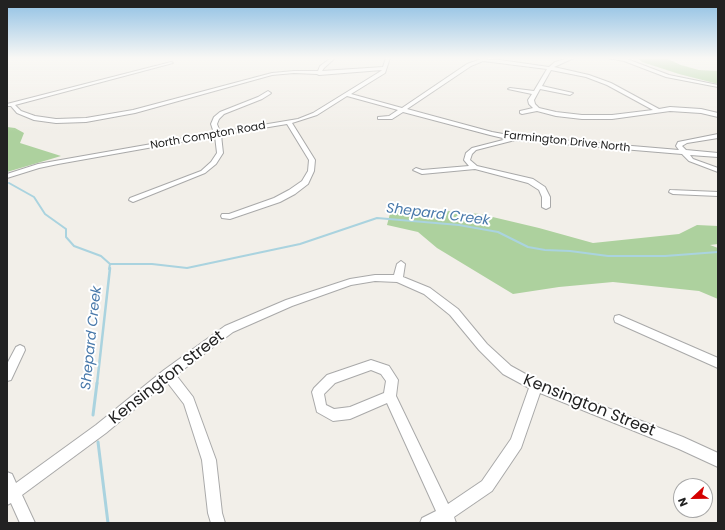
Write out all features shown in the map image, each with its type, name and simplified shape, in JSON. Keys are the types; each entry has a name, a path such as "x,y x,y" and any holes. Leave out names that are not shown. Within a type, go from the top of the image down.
{"street":[{"path":"9,104 93,83"},
{"path":"9,104 19,112 34,118 56,121 86,120 132,112 240,83"},
{"name":"North Compton Road","path":"7,176 38,166 58,162 288,123 315,114 367,83"},
{"path":"380,118 390,118 444,83"},
{"path":"537,109 531,102 534,93 541,83"},
{"path":"605,83 659,111"},
{"path":"702,83 718,86"},
{"path":"539,87 570,93"},
{"path":"510,89 534,93"},
{"path":"133,200 203,172 214,164 220,153 218,135 214,124 216,118 222,113 260,98 268,93"},
{"name":"Farmington Drive North","path":"348,95 492,134 514,138 718,156"},
{"path":"522,112 537,109 556,114 598,117 687,110 718,115"},
{"path":"225,216 230,217 277,200 292,192 304,182 311,171 312,160 288,123"},
{"path":"718,136 686,141 680,143 679,146 691,160 718,170"},
{"path":"475,167 468,160 469,153 474,149 514,138"},
{"path":"416,170 422,172 475,167 530,181 542,189 546,197 546,207"},
{"path":"673,192 718,194"},
{"path":"398,279 401,264"},
{"name":"Kensington Street","path":"10,495 101,430 168,374 229,329 289,303 350,282 375,278 398,279 428,290 454,312 483,347 507,370 536,386 683,444 718,460"},
{"path":"619,319 718,363"},
{"path":"7,376 20,350"},
{"path":"390,396 350,413 333,415 321,408 318,392 331,380 371,366 385,370 392,380 390,396 447,519"},
{"path":"168,374 189,401 209,460 215,513 218,523"},
{"path":"427,523 447,519 488,486 516,443 536,386"},
{"path":"7,479 10,495 28,523"}],"green space":[{"path":"7,127 15,128 24,133 20,143 61,156 7,172"},
{"path":"392,206 480,214 593,243 679,234 697,225 718,226 718,244 710,245 718,248 718,299 699,291 613,282 559,287 513,294 437,248 418,232 387,225"}],"waterway":[{"name":"Shepard Creek","path":"9,183 34,197 45,214 66,229 66,237 74,246 101,256 110,264"},
{"name":"Shepard Creek","path":"110,264 152,264 187,268 300,244 377,218 459,225 498,232 528,247 545,250 570,251 608,256 665,256 718,252"},
{"name":"Shepard Creek","path":"109,269 110,264"},
{"name":"Shepard Creek","path":"97,384 110,268"},
{"name":"Shepard Creek","path":"93,415 97,383"},
{"name":"Shepard Creek","path":"98,442 108,523"}]}
